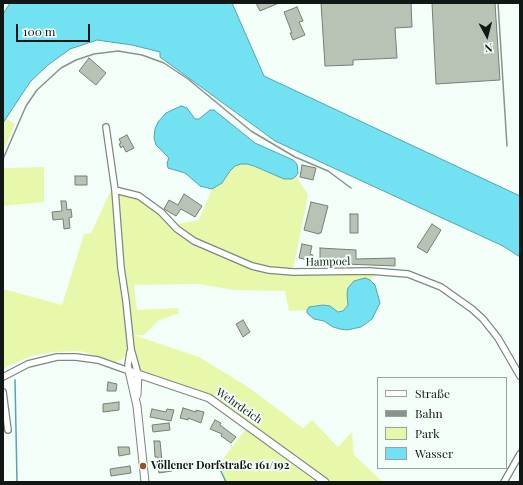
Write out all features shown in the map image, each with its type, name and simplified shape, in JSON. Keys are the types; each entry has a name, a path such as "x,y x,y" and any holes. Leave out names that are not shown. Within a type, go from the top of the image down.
{"street":[{"path":"106,127 115,190 121,268 131,349 138,374 136,399"},
{"name":"Hampoel","path":"115,190 139,196 162,212 177,229 194,241 252,266 269,270 293,272 370,271 408,274 441,287 472,309 483,320 498,338 520,376"},
{"path":"131,349 128,365 136,399 145,482"},
{"path":"3,377 39,360 58,357 76,357 98,360 130,371"},
{"name":"Wehrdeich","path":"130,371 209,398 325,482"},
{"path":"3,392 5,418 8,430"},
{"path":"504,482 520,454"}],"green space":[{"path":"6,118 15,124 3,152 3,123"},
{"path":"241,164 254,166 284,179 296,176 308,195 293,270 252,263 195,238 177,224 199,220 212,189 222,183 235,165"},
{"path":"44,167 44,202 3,206 3,168"},
{"path":"112,188 113,192 126,194 138,199 160,214 176,231 252,269 377,274 370,280 365,278 354,281 348,300 348,305 343,311 338,312 330,306 323,305 309,307 307,310 289,311 285,291 234,290 198,284 134,285 137,310 178,308 179,313 158,321 144,335 134,335 199,357 248,387 303,428 312,420 338,447 352,432 354,455 383,482 329,482 210,396 139,371 127,334 128,350 123,359 116,362 80,351 55,352 31,356 8,366 3,370 3,289 62,305 84,234 91,233"},
{"path":"245,430 253,432 321,482 225,482 220,463"}],"water":[{"path":"10,3 232,3 264,76 520,196 520,257 503,246 275,141 160,57 160,52 132,45 97,40 70,49 48,65 30,82 3,123 3,14"},
{"path":"181,106 187,108 195,119 199,119 210,110 214,110 255,143 293,160 297,164 298,173 292,179 284,179 254,166 241,164 235,166 222,183 212,189 200,186 185,173 168,168 167,163 169,158 156,145 154,138 155,129 158,122 166,113"},
{"path":"365,278 370,280 375,285 380,303 372,319 361,327 347,330 340,329 333,327 324,321 314,319 307,313 309,307 323,305 330,306 338,312 343,311 348,305 348,288 354,281"}],"building":[{"path":"256,3 279,3 260,11"},
{"path":"321,3 411,3 412,27 395,28 397,58 353,60 353,65 325,66"},
{"path":"432,3 495,3 500,80 436,84"},
{"path":"297,7 303,21 299,22 305,35 293,40 284,12"},
{"path":"89,58 106,73 96,85 79,71"},
{"path":"127,135 134,148 126,152 123,146 121,148 119,139"},
{"path":"302,165 316,168 313,180 300,177"},
{"path":"75,176 87,176 87,185 75,185"},
{"path":"184,194 202,206 195,217 181,209 176,216 164,209 169,200 178,205"},
{"path":"61,201 66,201 67,210 71,209 72,217 69,218 70,228 64,229 63,219 53,220 52,212 62,211"},
{"path":"311,202 328,206 321,233 319,234 304,230"},
{"path":"350,214 358,214 358,233 350,233"},
{"path":"432,224 441,230 427,253 417,247"},
{"path":"302,244 312,246 310,254 313,255 312,261 299,258"},
{"path":"320,248 356,250 356,259 395,258 395,266 320,263"},
{"path":"243,320 250,332 243,337 236,324"},
{"path":"108,382 117,384 116,391 107,391"},
{"path":"119,402 119,410 103,412 103,404"},
{"path":"183,408 196,412 196,410 204,412 201,423 188,418 188,420 180,418"},
{"path":"152,409 166,412 167,409 174,410 171,421 150,417"},
{"path":"215,420 221,423 220,425 236,437 231,443 221,436 222,434 210,429"},
{"path":"169,423 170,430 153,432 152,425"},
{"path":"154,441 160,441 164,466 170,465 172,471 159,473 158,468 160,468 158,457 155,457"},
{"path":"118,447 129,447 130,454 119,456"},
{"path":"130,466 131,473 111,476 110,469"}],"waterway":[{"path":"15,380 17,482"},
{"path":"218,465 226,482"}],"railway":[{"path":"498,3 507,146"},
{"path":"3,159 26,106 37,90 61,68 76,60 94,54 118,51 142,55 164,63 188,79 251,131 295,157 328,171 351,188"}],"place":[{"name":"Völlener Dorfstraße 161/192","path":"143,466"}]}
